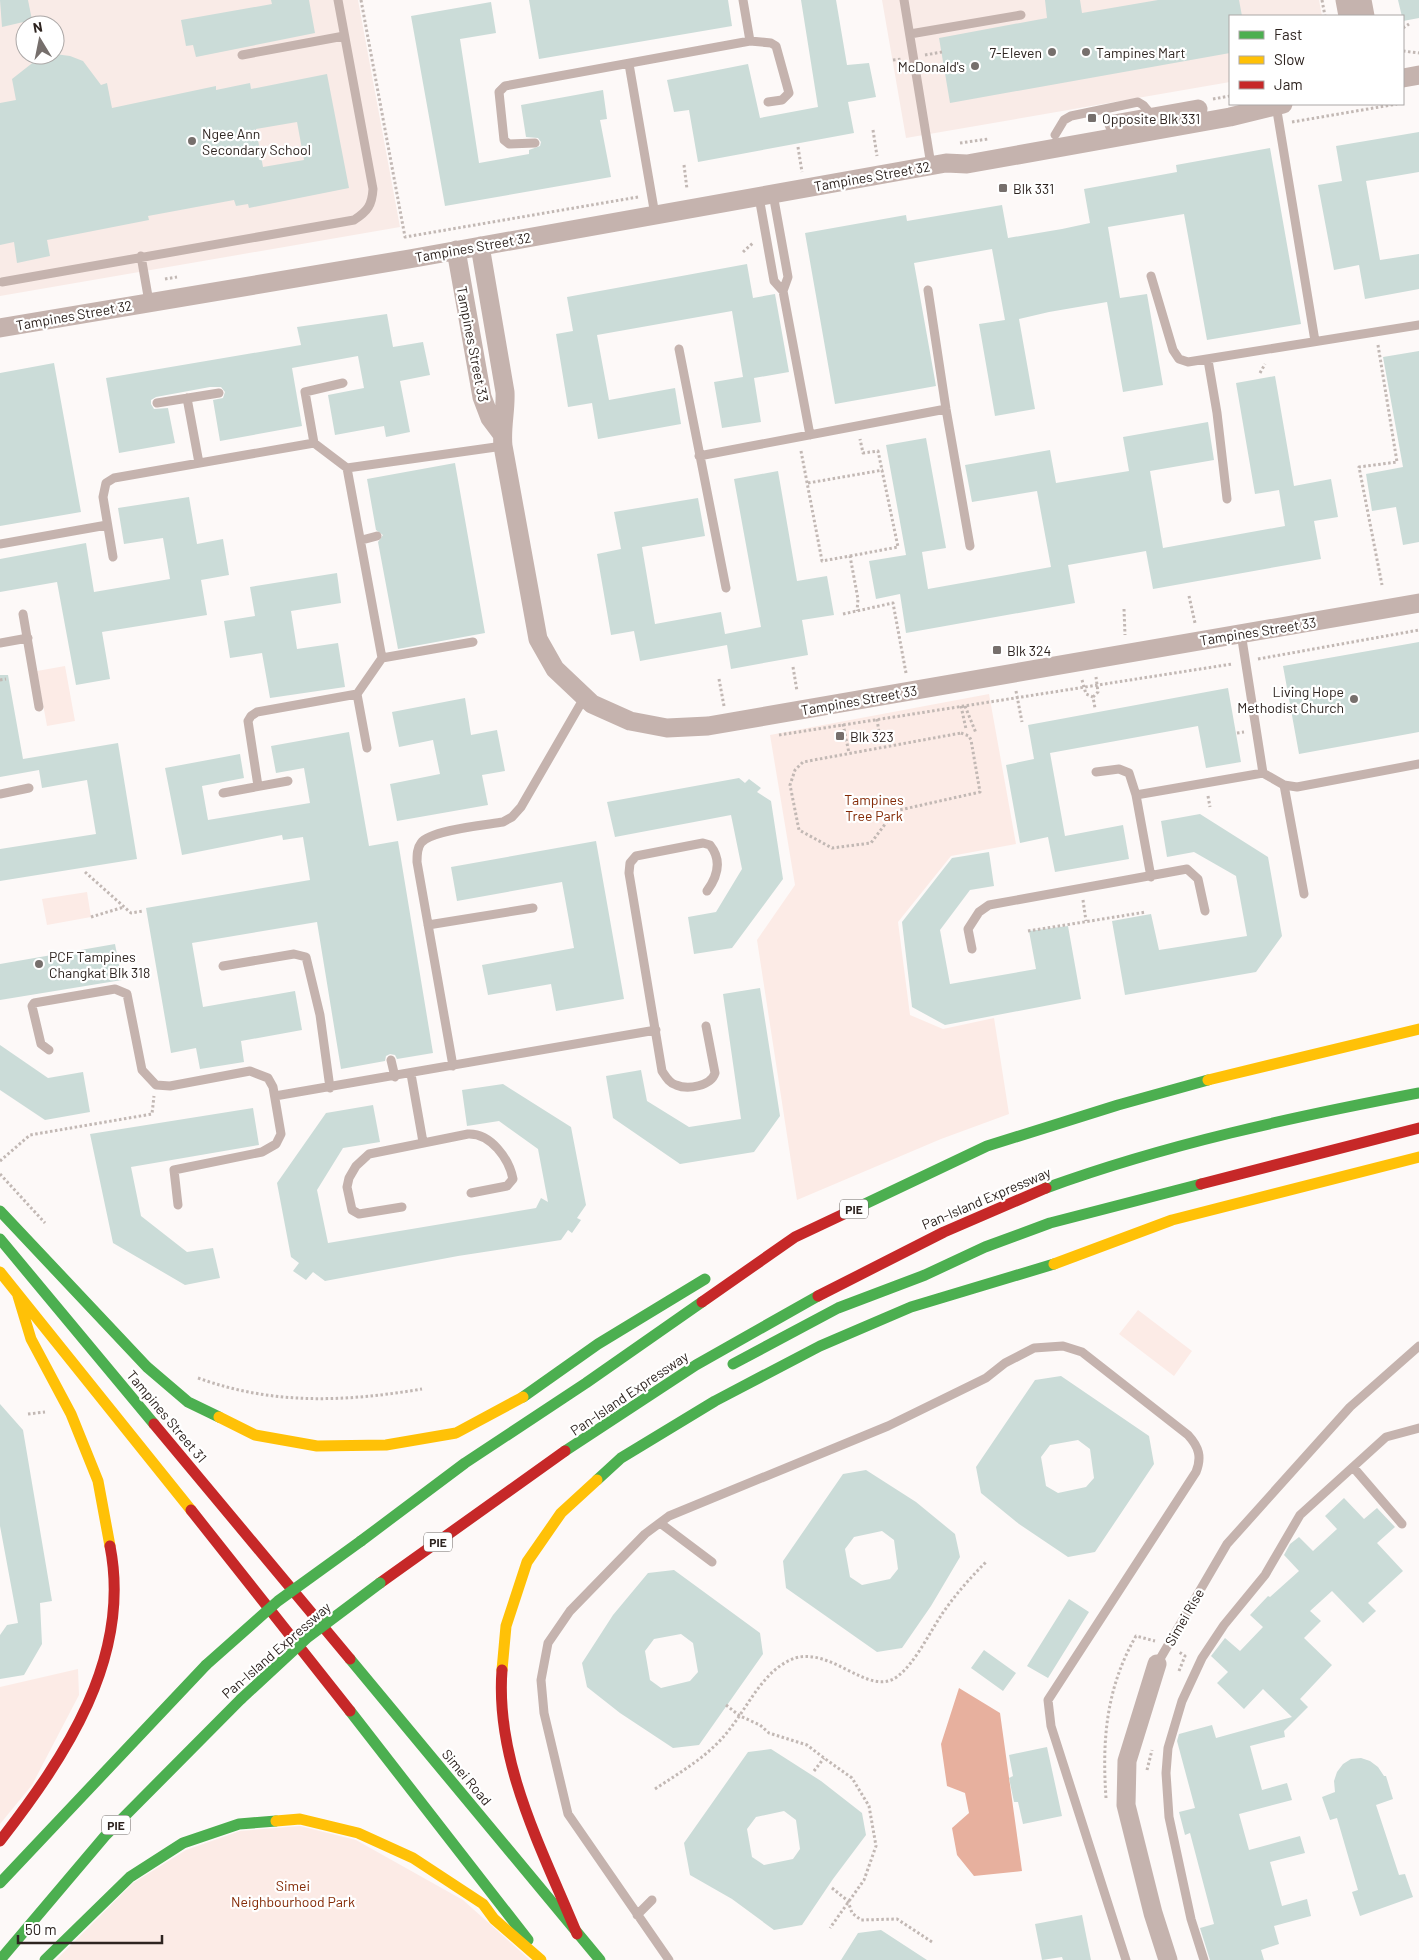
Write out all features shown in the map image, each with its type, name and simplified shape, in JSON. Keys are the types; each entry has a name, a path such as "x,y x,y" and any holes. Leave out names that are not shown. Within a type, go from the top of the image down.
{"main road":[{"name":"PIE","path":"0,1883 206,1665 278,1601 465,1463 586,1384 794,1237 987,1146 1118,1105 1382,1036 1419,1029"},
{"name":"Pan-Island Expressway","path":"0,1960 105,1836 241,1699 308,1637 380,1583 627,1409 744,1336 836,1285 988,1212 1055,1184 1122,1162 1229,1132 1419,1094"},
{"path":"721,1371 838,1308 925,1275 985,1247 1050,1223 1173,1190 1278,1166 1419,1128"},
{"path":"578,1934 519,1794 504,1729 501,1686 506,1626 527,1562 561,1513 621,1458 715,1401 820,1346 911,1308 1072,1258 1172,1220 1419,1157"},
{"path":"0,1211 147,1367 188,1402 255,1435 316,1446 386,1445 456,1433 523,1397 598,1344 714,1274"},
{"path":"745,1258 794,1237"},
{"name":"Tampines Street 31","path":"0,1240 311,1612"},
{"path":"1012,1264 1072,1258"},
{"path":"925,1275 964,1270"},
{"path":"0,1272 287,1630 543,1960"},
{"path":"0,1841 42,1788 84,1716 105,1658 114,1602 115,1569 98,1481 71,1414 31,1339 18,1296"},
{"path":"497,1502 596,1445"},
{"name":"Simei Road","path":"311,1612 600,1960"},
{"path":"46,1960 130,1876 183,1843 239,1824 300,1819 358,1833 413,1858 483,1904 494,1919 543,1960"}],"street":[{"path":"1345,0 1348,15"},
{"path":"1362,0 1365,15"},
{"path":"1404,78 1419,76"},
{"name":"Tampines Street 32","path":"939,164 964,152 1229,104"},
{"name":"Tampines Street 32","path":"0,328 480,246 939,164 967,164 1230,117 1278,105"},
{"name":"Tampines Street 33","path":"480,246 504,392 505,412 502,440 538,638 555,669 584,698 592,704 630,721 667,728 708,726 1419,603"},
{"name":"Tampines Street 33","path":"456,250 482,397 490,418 502,440"},
{"name":"Simei Rise","path":"1157,1664 1127,1761 1126,1806 1152,1913 1168,1960"}],"lane":[{"path":"2,282 354,220 364,214 372,205 372,189 338,0"},
{"path":"743,0 750,41"},
{"path":"904,0 939,164"},
{"path":"910,34 1020,14"},
{"path":"242,55 344,36"},
{"path":"535,143 509,144 504,140 499,92 501,88 750,41 771,43 779,50 789,93 782,100 768,102"},
{"path":"629,64 655,215"},
{"path":"1278,105 1315,342"},
{"path":"766,195 788,277 783,290 810,435"},
{"path":"766,195 774,281 783,290"},
{"path":"141,256 150,302"},
{"path":"1151,276 1173,350 1178,359 1188,362 1419,325"},
{"path":"928,290 946,409 970,546"},
{"path":"679,349 726,588"},
{"path":"1208,360 1228,499"},
{"path":"258,786 248,722 251,716 257,712 357,694 382,658 348,468 314,443 305,391 343,383"},
{"path":"157,403 218,393"},
{"path":"188,398 199,463"},
{"path":"699,456 946,409"},
{"path":"348,468 502,440"},
{"path":"112,558 102,497 106,483 114,478 314,443"},
{"path":"0,544 107,525"},
{"path":"362,540 377,536"},
{"path":"23,614 39,706"},
{"path":"1241,633 1264,773"},
{"path":"0,643 28,638"},
{"path":"382,658 473,642"},
{"path":"357,694 368,748"},
{"path":"453,1066 417,862 417,850 421,842 434,835 503,822 512,817 521,807 584,698"},
{"path":"1136,795 1264,773 1284,785 1297,787 1419,764"},
{"path":"1096,772 1119,768 1129,773 1136,795 1151,877"},
{"path":"223,792 288,781"},
{"path":"1284,785 1304,894"},
{"path":"0,794 30,788"},
{"path":"706,1026 715,1073 713,1078 709,1082 688,1087 676,1086 669,1081 662,1071 629,873 630,863 636,856 703,843 710,844 718,859 718,867 715,880 707,891"},
{"path":"972,949 968,929 979,912 989,905 1188,869 1198,879 1205,911"},
{"path":"428,926 533,908"},
{"path":"223,966 294,954 302,954 306,957 320,1015 330,1088"},
{"path":"49,1050 41,1044 32,1006 34,1003 115,989 122,990 127,994 142,1070 156,1084 170,1086 250,1071 268,1078 273,1087 281,1134 276,1144 262,1152 174,1170 178,1205"},
{"path":"275,1096 395,1077 656,1030"},
{"path":"391,1060 395,1077"},
{"path":"411,1074 423,1142"},
{"path":"402,1207 355,1213 348,1195 349,1178 356,1166 369,1154 423,1142 473,1134 494,1146 505,1156 513,1179 511,1184 507,1186 471,1193"},
{"path":"669,1960 568,1814 548,1732 541,1680 548,1643 570,1611 645,1534 669,1516 888,1426 986,1378 1005,1363 1034,1348 1046,1345 1063,1346 1082,1352 1188,1435 1197,1445 1200,1454 1196,1472 1048,1700 1051,1726 1126,1960"},
{"name":"Simei Rise","path":"1157,1664 1227,1544 1350,1407 1419,1346"},
{"path":"1204,1960 1191,1919 1169,1817 1166,1773 1168,1748 1182,1701 1202,1658 1224,1625 1265,1575 1300,1515 1386,1437 1419,1428"},
{"path":"1353,1467 1402,1524"},
{"path":"660,1523 712,1562"},
{"path":"637,1915 652,1900"}],"path":[{"path":"361,0 405,237 651,195"},
{"path":"1322,0 1325,15"},
{"path":"1404,27 1409,24"},
{"path":"1404,51 1419,53"},
{"path":"872,130 877,156"},
{"path":"798,147 805,187"},
{"path":"684,165 687,188"},
{"path":"1376,332 1397,462 1359,467 1382,585"},
{"path":"799,438 822,561 898,547 878,451 863,453 858,426"},
{"path":"808,483 882,470"},
{"path":"850,556 858,599 857,611"},
{"path":"1190,596 1199,641"},
{"path":"843,614 893,603 907,679"},
{"path":"1124,609 1125,636"},
{"path":"774,736 1246,662 1419,630"},
{"path":"1078,662 1083,687 1086,694 1092,697 1095,708"},
{"path":"794,667 798,697"},
{"path":"1014,673 1022,722"},
{"path":"0,680 6,679"},
{"path":"717,711 724,709 719,679"},
{"path":"958,683 966,729"},
{"path":"840,704 849,753"},
{"path":"963,706 976,733"},
{"path":"876,719 879,732"},
{"path":"964,733 971,740 980,792 895,811 871,843 832,848 799,830 790,785 791,778 803,762 849,753 964,733"},
{"path":"85,872 131,913 143,911"},
{"path":"91,917 125,907"},
{"path":"1028,931 1146,912"},
{"path":"0,1161 30,1135 152,1114 156,1084"},
{"path":"0,1174 46,1224"},
{"path":"191,1373 198,1378 250,1394 306,1400 370,1398 422,1390"},
{"path":"655,1789 704,1758 729,1731 762,1684 789,1660 809,1655 830,1660 848,1672 864,1679 884,1681 897,1678 968,1580 986,1562"},
{"path":"726,1705 740,1716 760,1725 768,1733 807,1745 852,1778 869,1806 876,1846 864,1880 830,1928"},
{"path":"814,1771 824,1758"},
{"path":"832,1888 848,1901 852,1913 861,1920 896,1919 932,1942"}],"shaded area":[{"name":"Ngee Ann Secondary School","path":"0,0 358,0 400,227 0,296"},
{"path":"882,0 1319,0 1322,15 1229,15 1229,82 906,138"},
{"path":"959,1688 1000,1713 1022,1871 974,1876 957,1855 952,1828 969,1813 965,1793 947,1786 941,1744"}],"green space":[{"path":"65,666 75,721 47,726 37,671"},
{"name":"Tampines Tree Park","path":"989,694 1016,844 951,856 898,922 910,1015 943,1029 994,1018 1009,1114 941,1139 797,1200 757,940 795,885 770,735"},
{"path":"87,892 91,917 47,925 42,899"},
{"path":"1138,1310 1192,1351 1174,1376 1119,1334"},
{"path":"78,1669 79,1695 32,1785 0,1824 0,1687"},
{"name":"Simei Neighbourhood Park","path":"300,1826 356,1840 463,1900 530,1960 56,1960 133,1883 186,1850 240,1831"}],"building":[{"path":"0,0 28,0 31,15 15,15 15,24 2,27"},
{"path":"271,0 309,0 315,33 196,57 193,45 186,46 181,20 272,4"},
{"path":"529,0 728,0 732,26 539,59"},
{"path":"801,0 836,0 847,65 869,63 876,97 848,102 854,133 698,162 689,110 674,112 667,80 748,64 760,118 818,107"},
{"name":"Tampines Mart","path":"1045,0 1080,0 1082,13 1158,0 1239,0 1242,15 1229,15 1229,53 950,103 939,38 1047,18"},
{"path":"1398,0 1419,0 1419,18 1404,21 1404,15 1402,15"},
{"path":"491,2 496,33 460,39 479,163 529,154 529,150 540,146 541,142 538,138 526,137 521,105 603,90 607,119 600,120 611,177 445,206 411,16"},
{"path":"65,55 70,56 83,61 101,85 107,83 112,108 216,86 216,90 250,83 251,89 327,74 349,188 249,208 248,204 236,206 234,200 148,216 149,220 47,240 50,256 17,263 14,242 0,245 0,103 16,100 12,79 30,65 65,65","holes":["297,122 304,160 263,167 256,129"]},
{"path":"1419,132 1419,172 1366,181 1380,260 1419,254 1419,289 1365,299 1359,265 1334,270 1318,185 1342,181 1336,146"},
{"path":"1270,148 1301,324 1207,340 1184,214 1108,227 1120,298 1147,294 1163,385 1123,392 1107,302 1049,312 1019,319 1035,409 995,416 979,324 1005,320 992,249 914,263 936,386 835,404 805,233 906,215 907,221 1002,205 1008,238 1062,229 1090,223 1084,189 1177,172 1176,165"},
{"path":"747,264 753,298 775,294 789,372 754,378 761,422 722,428 714,382 743,377 732,311 597,335 609,400 675,388 681,424 598,439 592,403 568,407 556,334 573,331 567,297"},
{"path":"387,314 393,347 423,342 430,375 400,381 410,432 386,437 384,426 335,435 328,395 364,388 358,356 292,368 302,426 220,441 213,400 223,398 225,392 221,387 210,387 156,397 151,400 154,409 168,408 175,443 119,453 106,378 301,345 297,327"},
{"path":"1419,351 1419,542 1403,545 1396,507 1372,511 1366,474 1403,467 1383,357"},
{"path":"54,363 81,512 0,526 0,373"},
{"path":"1275,376 1294,486 1331,479 1338,517 1314,521 1321,559 1153,589 1146,551 1068,565 1075,603 906,633 900,594 876,599 869,561 906,555 886,445 926,438 946,548 922,552 928,589 1051,567 1037,491 972,502 965,465 1050,450 1056,483 1129,471 1123,437 1208,422 1214,460 1150,471 1163,548 1285,526 1279,490 1255,494 1236,383"},
{"path":"455,463 485,633 398,649 378,542 383,535 376,530 367,479"},
{"path":"778,471 797,581 827,576 834,615 802,620 808,655 731,669 727,645 640,661 634,631 611,635 597,554 621,549 614,512 698,498 705,536 642,547 655,624 721,612 725,634 761,627 734,479"},
{"path":"189,497 197,544 223,539 229,575 201,580 207,615 102,632 110,679 76,685 57,582 0,592 0,559 86,543 94,592 170,579 163,538 124,544 118,508"},
{"path":"337,573 341,603 291,611 297,649 338,643 345,687 270,698 262,653 230,658 224,621 255,616 250,587"},
{"name":"Living Hope Methodist Church","path":"1419,642 1419,732 1299,754 1283,666"},
{"path":"0,675 8,675 23,759 118,743 137,859 0,881 0,849 96,834 87,780 42,788 39,770 0,777"},
{"path":"1228,688 1241,762 1206,768 1198,726 1050,753 1065,836 1123,825 1129,859 1055,872 1048,837 1020,843 1006,765 1034,759 1028,725"},
{"path":"465,698 471,735 497,730 505,771 482,775 488,805 397,821 390,784 440,774 433,740 399,747 392,712"},
{"path":"349,732 369,846 398,841 433,1053 397,1059 395,1055 390,1054 386,1056 385,1061 341,1069 317,922 192,943 203,1007 295,991 302,1030 241,1041 244,1062 200,1069 196,1048 171,1053 146,908 310,880 303,837 283,840 282,835 182,855 165,768 240,754 244,778 202,786 208,820 310,803 304,768 276,773 271,746"},
{"path":"739,778 745,783 749,779 761,788 757,792 771,801 783,879 732,948 694,954 688,917 716,912 742,869 731,815 615,837 607,802"},
{"path":"1200,814 1268,857 1282,936 1256,972 1125,995 1112,921 1151,914 1159,950 1247,936 1236,876 1194,852 1167,857 1161,821"},
{"path":"596,841 624,999 556,1011 551,984 488,995 482,965 574,948 562,882 457,901 451,867"},
{"path":"989,852 994,886 970,890 940,930 950,984 1036,969 1029,931 1068,926 1081,999 945,1025 912,1007 902,922 952,858"},
{"path":"115,944 122,980 0,1000 0,964"},
{"path":"760,988 780,1116 754,1152 680,1164 613,1118 606,1076 641,1070 647,1101 689,1127 741,1119 723,994"},
{"path":"0,1045 48,1078 83,1072 90,1112 45,1120 0,1090"},
{"path":"503,1084 571,1127 586,1205 577,1218 581,1220 572,1233 568,1230 561,1240 458,1256 325,1281 313,1272 306,1280 293,1271 299,1263 291,1257 277,1183 326,1113 373,1105 380,1142 343,1148 317,1190 328,1243 536,1208 541,1198 548,1202 538,1149 499,1121 467,1126 462,1090"},
{"path":"253,1108 259,1145 131,1167 141,1216 187,1252 213,1248 220,1278 185,1285 113,1243 90,1134"},
{"path":"1061,1376 1149,1436 1154,1464 1095,1552 1068,1557 1019,1524 981,1493 976,1467 1035,1380","holes":["1078,1440 1090,1449 1094,1478 1086,1487 1058,1493 1046,1486 1041,1457 1050,1445"]},
{"path":"0,1404 23,1430 52,1601 40,1603 42,1644 24,1675 0,1679 0,1635 7,1625 18,1623 0,1526"},
{"path":"866,1470 916,1502 955,1534 960,1557 931,1606 902,1648 877,1652 786,1588 783,1561 843,1474","holes":["882,1531 894,1540 898,1569 890,1579 862,1585 850,1577 845,1549 854,1537"]},
{"path":"1344,1498 1364,1519 1377,1508 1395,1527 1377,1543 1403,1571 1368,1603 1376,1611 1363,1623 1332,1591 1310,1611 1321,1621 1304,1638 1332,1665 1300,1699 1308,1707 1284,1731 1285,1737 1250,1746 1262,1790 1287,1783 1292,1800 1239,1814 1249,1850 1300,1836 1305,1853 1270,1862 1282,1906 1307,1899 1311,1916 1274,1926 1279,1944 1261,1950 1264,1960 1210,1960 1200,1928 1214,1924 1190,1833 1185,1835 1179,1812 1195,1808 1177,1741 1179,1734 1212,1725 1216,1738 1292,1717 1263,1689 1244,1709 1217,1683 1228,1672 1211,1656 1225,1638 1240,1651 1263,1627 1250,1615 1268,1596 1270,1597 1299,1571 1284,1555 1290,1544 1299,1537 1313,1551 1337,1529 1325,1516"},
{"path":"674,1570 760,1633 763,1654 699,1745 673,1748 620,1713 587,1687 582,1663 613,1615 648,1573","holes":["681,1634 693,1643 698,1672 690,1681 661,1688 650,1680 645,1651 654,1639"]},
{"path":"1069,1599 1089,1612 1048,1678 1027,1666"},
{"path":"984,1650 1016,1673 1003,1691 971,1668"},
{"path":"1047,1747 1062,1816 1023,1824 1018,1802 1014,1802 1009,1778 1013,1776 1009,1755"},
{"path":"771,1749 821,1781 862,1813 866,1835 802,1925 774,1930 732,1899 690,1875 684,1843 748,1752","holes":["784,1811 796,1820 800,1849 793,1859 764,1865 752,1857 747,1829 756,1817"]},
{"path":"1361,1758 1370,1761 1386,1776 1393,1799 1376,1805 1399,1875 1405,1874 1413,1897 1360,1916 1352,1892 1358,1890 1337,1818 1330,1820 1322,1797 1335,1792 1334,1781 1337,1772 1343,1764 1351,1759"},
{"path":"1082,1915 1091,1960 1063,1960 1062,1957 1042,1960 1035,1924"},
{"path":"881,1930 927,1960 841,1960 858,1933"}],"traffic: fast":[{"path":"848,1212 987,1146 1118,1105 1208,1080"},
{"path":"1046,1188 1138,1158 1231,1133 1419,1093"},
{"path":"733,1364 838,1308 925,1275 985,1247 1050,1223 1201,1184"},
{"path":"0,1211 147,1367 188,1402 219,1417"},
{"path":"0,1239 154,1424"},
{"path":"597,1480 621,1458 715,1401 820,1346 911,1307 1054,1264"},
{"path":"523,1397 598,1344 705,1279"},
{"path":"565,1451 696,1365 818,1296"},
{"path":"361,1541 465,1463 586,1383 702,1302"},
{"path":"206,1665 278,1601 361,1541"},
{"path":"241,1699 308,1637 380,1583"},
{"path":"350,1659 600,1960"},
{"path":"0,1883 206,1665"},
{"path":"0,1960 105,1836 241,1699"},
{"path":"350,1711 528,1940"},
{"path":"45,1960 130,1877 183,1843 239,1824 276,1821"}],"traffic: slow":[{"path":"1208,1080 1419,1029"},
{"path":"1054,1264 1172,1220 1419,1157"},
{"path":"0,1272 191,1510"},
{"path":"18,1296 31,1339 71,1414 98,1481 110,1546"},
{"path":"219,1417 255,1435 317,1446 386,1445 456,1433 523,1397"},
{"path":"502,1670 506,1626 527,1562 561,1513 597,1480"},
{"path":"276,1821 300,1819 358,1833 413,1858 483,1904 494,1919 541,1960"}],"traffic: jam":[{"path":"1201,1184 1419,1128"},
{"path":"818,1296 944,1232 1046,1188"},
{"path":"702,1302 795,1237 848,1212"},
{"path":"154,1424 350,1659"},
{"path":"380,1583 565,1451"},
{"path":"191,1510 350,1711"},
{"path":"0,1841 48,1775 88,1704 102,1666 111,1628 114,1587 110,1546"},
{"path":"502,1670 502,1705 506,1739 514,1773 536,1839 577,1934"}],"place":[{"name":"7-Eleven","path":"1052,52"},
{"name":"Tampines Mart","path":"1086,52"},
{"name":"McDonald's","path":"975,66"},
{"name":"Opposite Blk 331","path":"1092,118"},
{"name":"Ngee Ann Secondary School","path":"192,141"},
{"name":"Blk 331","path":"1003,188"},
{"name":"Blk 324","path":"997,650"},
{"name":"Living Hope Methodist Church","path":"1354,699"},
{"name":"Blk 323","path":"840,736"},
{"name":"PCF Tampines Changkat Blk 318","path":"39,964"}]}
